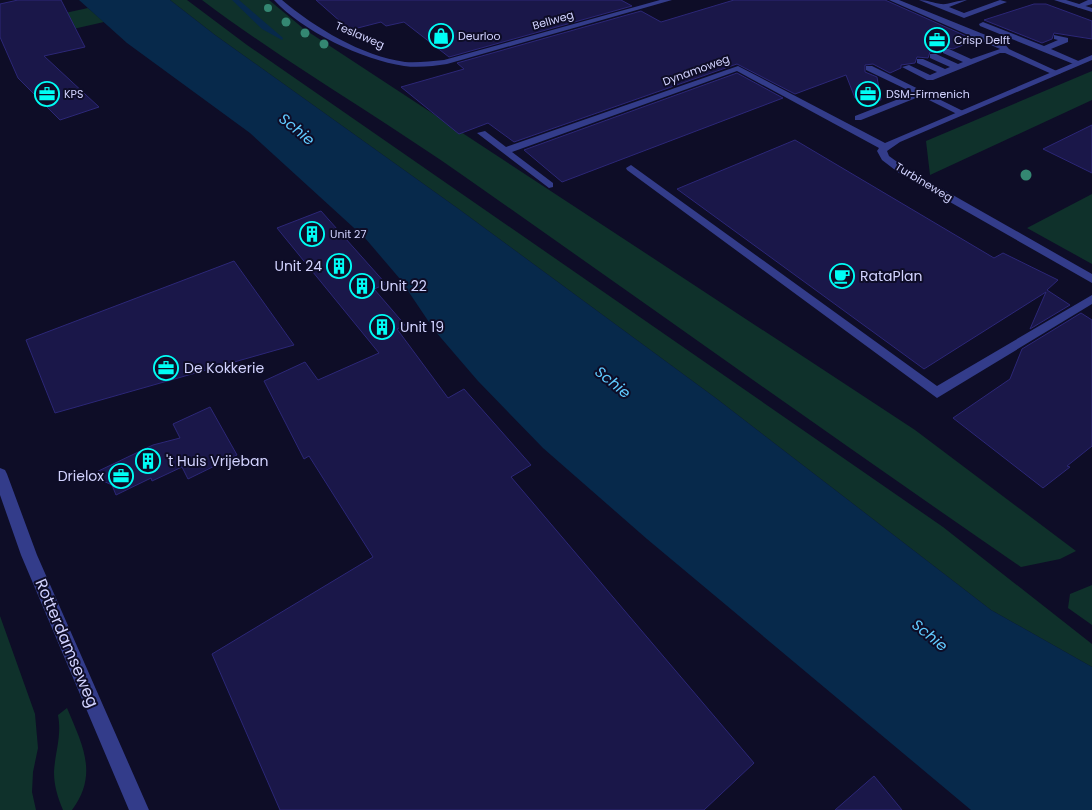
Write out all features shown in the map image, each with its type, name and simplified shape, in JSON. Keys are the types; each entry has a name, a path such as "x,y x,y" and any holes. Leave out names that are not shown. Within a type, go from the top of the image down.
{"street":[{"name":"Teslaweg","path":"278,0 293,15 373,55 406,64 444,62"},
{"name":"Bellweg","path":"444,62 668,0"},
{"path":"893,0 1000,44 1002,51"},
{"path":"923,0 964,16 1003,2"},
{"path":"942,8 963,0"},
{"path":"1058,0 1092,10"},
{"path":"1067,0 1079,6 1092,1"},
{"path":"924,19 1057,73"},
{"path":"984,24 1051,43 1079,63"},
{"path":"946,51 970,62"},
{"path":"906,67 930,78 1002,51"},
{"path":"933,56 957,67"},
{"name":"Turbineweg","path":"1092,57 885,147 882,151 886,158 903,171 1092,278"},
{"path":"920,61 944,72"},
{"name":"Dynamoweg","path":"505,151 738,68 885,147"},
{"path":"869,68 962,113"},
{"path":"858,118 920,92"},
{"path":"482,134 549,185"},
{"path":"631,168 937,394 1092,299"},
{"name":"Rotterdamseweg","path":"0,474 29,555 137,809"}],"green space":[{"path":"170,0 187,0 247,45 943,527 1092,644 1092,667 991,610 717,399 460,210 215,35"},
{"path":"202,0 269,0 304,29 915,430 1076,551 1060,559 1021,567 468,179 234,24"},
{"path":"88,8 104,22 7,44 1,27"},
{"path":"1092,71 1092,100 930,175 926,141"},
{"path":"1092,194 1092,264 1027,228"},
{"path":"1092,585 1092,625 1068,608 1070,594"},
{"path":"0,616 35,714 38,748 33,772 32,792 36,810 0,810"},
{"path":"67,708 82,747 86,771 85,784 72,810 63,810 54,777 59,730 58,715"}],"water":[{"name":"Schie","path":"79,0 170,0 215,35 460,210 717,399 991,610 1092,667 1092,810 971,810 647,539 543,448 478,381 435,331 400,279 365,238 250,133 127,43"},
{"path":"232,0 239,0 283,38 282,40 262,29"}],"building":[{"path":"18,0 61,0 85,47 44,56 99,107 60,120 18,78 0,37 0,4"},
{"path":"316,0 621,0 632,6 449,57 404,22 386,26 381,22 350,30"},
{"path":"734,0 885,0 975,40 953,49 943,47 941,53 930,52 928,58 917,57 915,63 901,65 901,68 890,73 873,64 865,65 865,72 877,77 881,100 855,98 846,75 795,94 737,64 514,142 488,123 459,134 401,87 464,69 457,63 641,11 661,22"},
{"path":"1034,4 1046,4 1092,21 1092,39 1054,33 1052,39 1042,43 984,20"},
{"path":"737,73 783,98 562,182 524,150"},
{"path":"1092,125 1092,173 1043,149"},
{"path":"795,140 994,258 1003,253 1058,280 1047,290 1070,305 1030,329 1046,292 924,369 677,189"},
{"path":"321,211 386,284 374,289 405,325 397,329 448,398 464,389 531,465 511,477 754,763 704,810 280,810 212,654 373,557 309,456 304,459 264,381 305,362 318,380 379,353 277,228"},
{"path":"234,261 294,345 55,413 26,340"},
{"path":"1081,313 1092,320 1092,446 1067,466 1070,467 1043,488 953,418 1010,379 1022,349"},
{"path":"210,407 237,455 188,479 182,467 152,481 151,478 116,495 112,485 90,475 153,445 180,438 173,424"},
{"path":"874,776 902,810 835,810"}],"place":[{"name":"Deurloo","path":"441,36"},
{"name":"Crisp Delft","path":"937,40"},
{"name":"KPS","path":"47,94"},
{"name":"DSM-Firmenich","path":"868,94"},
{"name":"Unit 27","path":"312,234"},
{"name":"Unit 24","path":"339,266"},
{"name":"RataPlan","path":"842,276"},
{"name":"Unit 22","path":"362,286"},
{"name":"Unit 19","path":"382,327"},
{"name":"De Kokkerie","path":"166,368"},
{"name":"'t Huis Vrijeban","path":"148,461"},
{"name":"Drielox","path":"121,476"}]}
